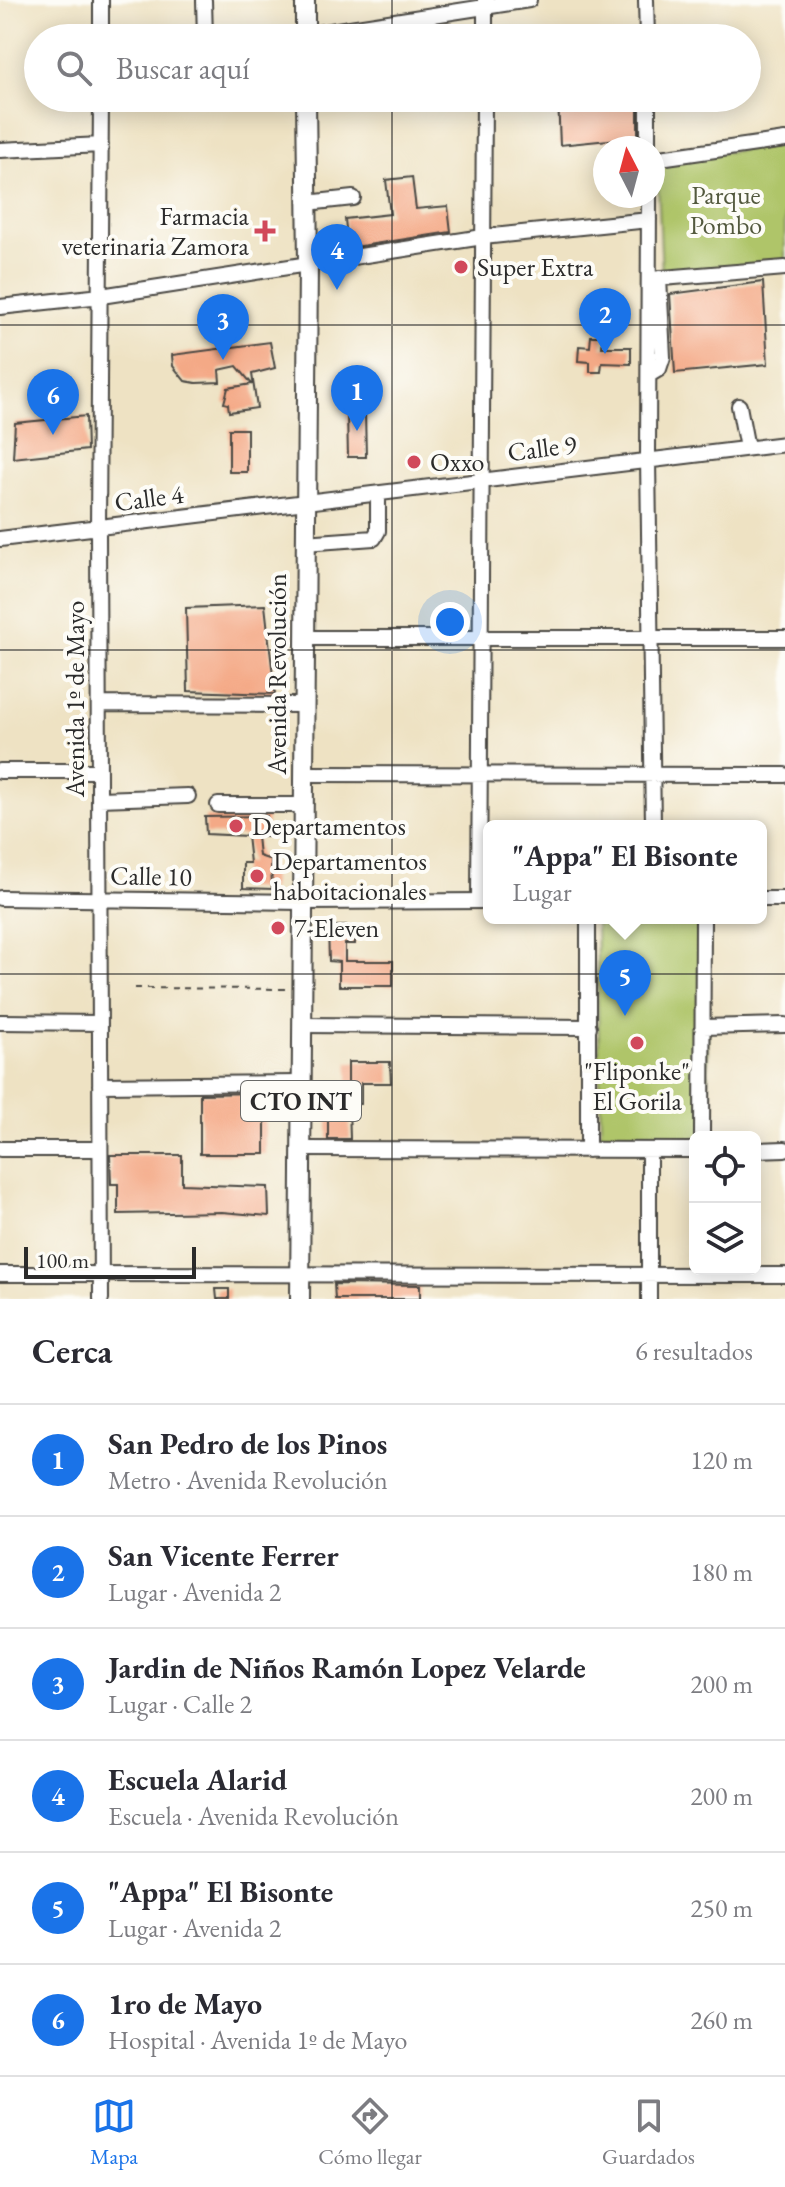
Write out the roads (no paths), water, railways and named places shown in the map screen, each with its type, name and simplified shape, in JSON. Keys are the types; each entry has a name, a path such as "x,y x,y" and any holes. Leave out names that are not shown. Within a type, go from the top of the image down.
{"main road":[{"path":"301,24 305,0"},
{"name":"Avenida Revolución","path":"300,1299 308,263 306,112"}],"street":[{"path":"101,0 101,24"},
{"path":"204,0 205,24"},
{"path":"372,24 485,4 529,0"},
{"path":"646,0 647,24"},
{"name":"Avenida 1º de Mayo","path":"101,112 98,529 101,1299"},
{"path":"483,870 480,775 484,112"},
{"path":"648,112 648,136"},
{"path":"665,157 785,140"},
{"path":"0,150 101,145"},
{"path":"307,203 353,198"},
{"path":"649,208 655,278 648,459 653,820"},
{"path":"0,307 101,296 483,237 649,220"},
{"path":"655,278 785,268"},
{"path":"739,406 747,448"},
{"name":"Calle 9","path":"304,503 785,444"},
{"path":"304,543 374,538 378,531 378,494"},
{"name":"Calle 4","path":"0,539 304,503"},
{"path":"304,638 785,638"},
{"path":"99,704 303,705"},
{"path":"0,771 99,771"},
{"path":"303,774 785,775"},
{"path":"99,799 188,796"},
{"path":"218,805 303,805"},
{"name":"Calle 10","path":"0,898 483,901"},
{"path":"588,924 588,1150"},
{"path":"702,1131 703,924"},
{"path":"0,1022 100,1023"},
{"path":"301,1025 589,1027"},
{"path":"703,1027 785,1025"},
{"path":"100,1085 301,1083"},
{"path":"0,1149 100,1149"},
{"path":"301,1149 689,1150"},
{"path":"761,1150 785,1149"},
{"path":"649,1150 649,1299"},
{"path":"0,1274 785,1275"}],"place":[{"name":"Farmacia veterinaria Zamora","path":"265,231"},
{"name":"Super Extra","path":"461,267"},
{"name":"Escuela Alarid","path":"337,290"},
{"name":"San Vicente Ferrer","path":"605,354"},
{"name":"Jardin de Niños Ramón Lopez Velarde","path":"223,360"},
{"name":"San Pedro de los Pinos","path":"357,431"},
{"name":"1ro de Mayo","path":"53,435"},
{"name":"Oxxo","path":"414,462"},
{"name":"Departamentos","path":"236,826"},
{"name":"Departamentos haboitacionales","path":"257,876"},
{"name":"7-Eleven","path":"278,928"},
{"name":"\"Appa\" El Bisonte","path":"625,1016"},
{"name":"\"Fliponke\" El Gorila","path":"637,1043"}],"park label":[{"name":"Parque Pombo","path":"726,210"}]}
